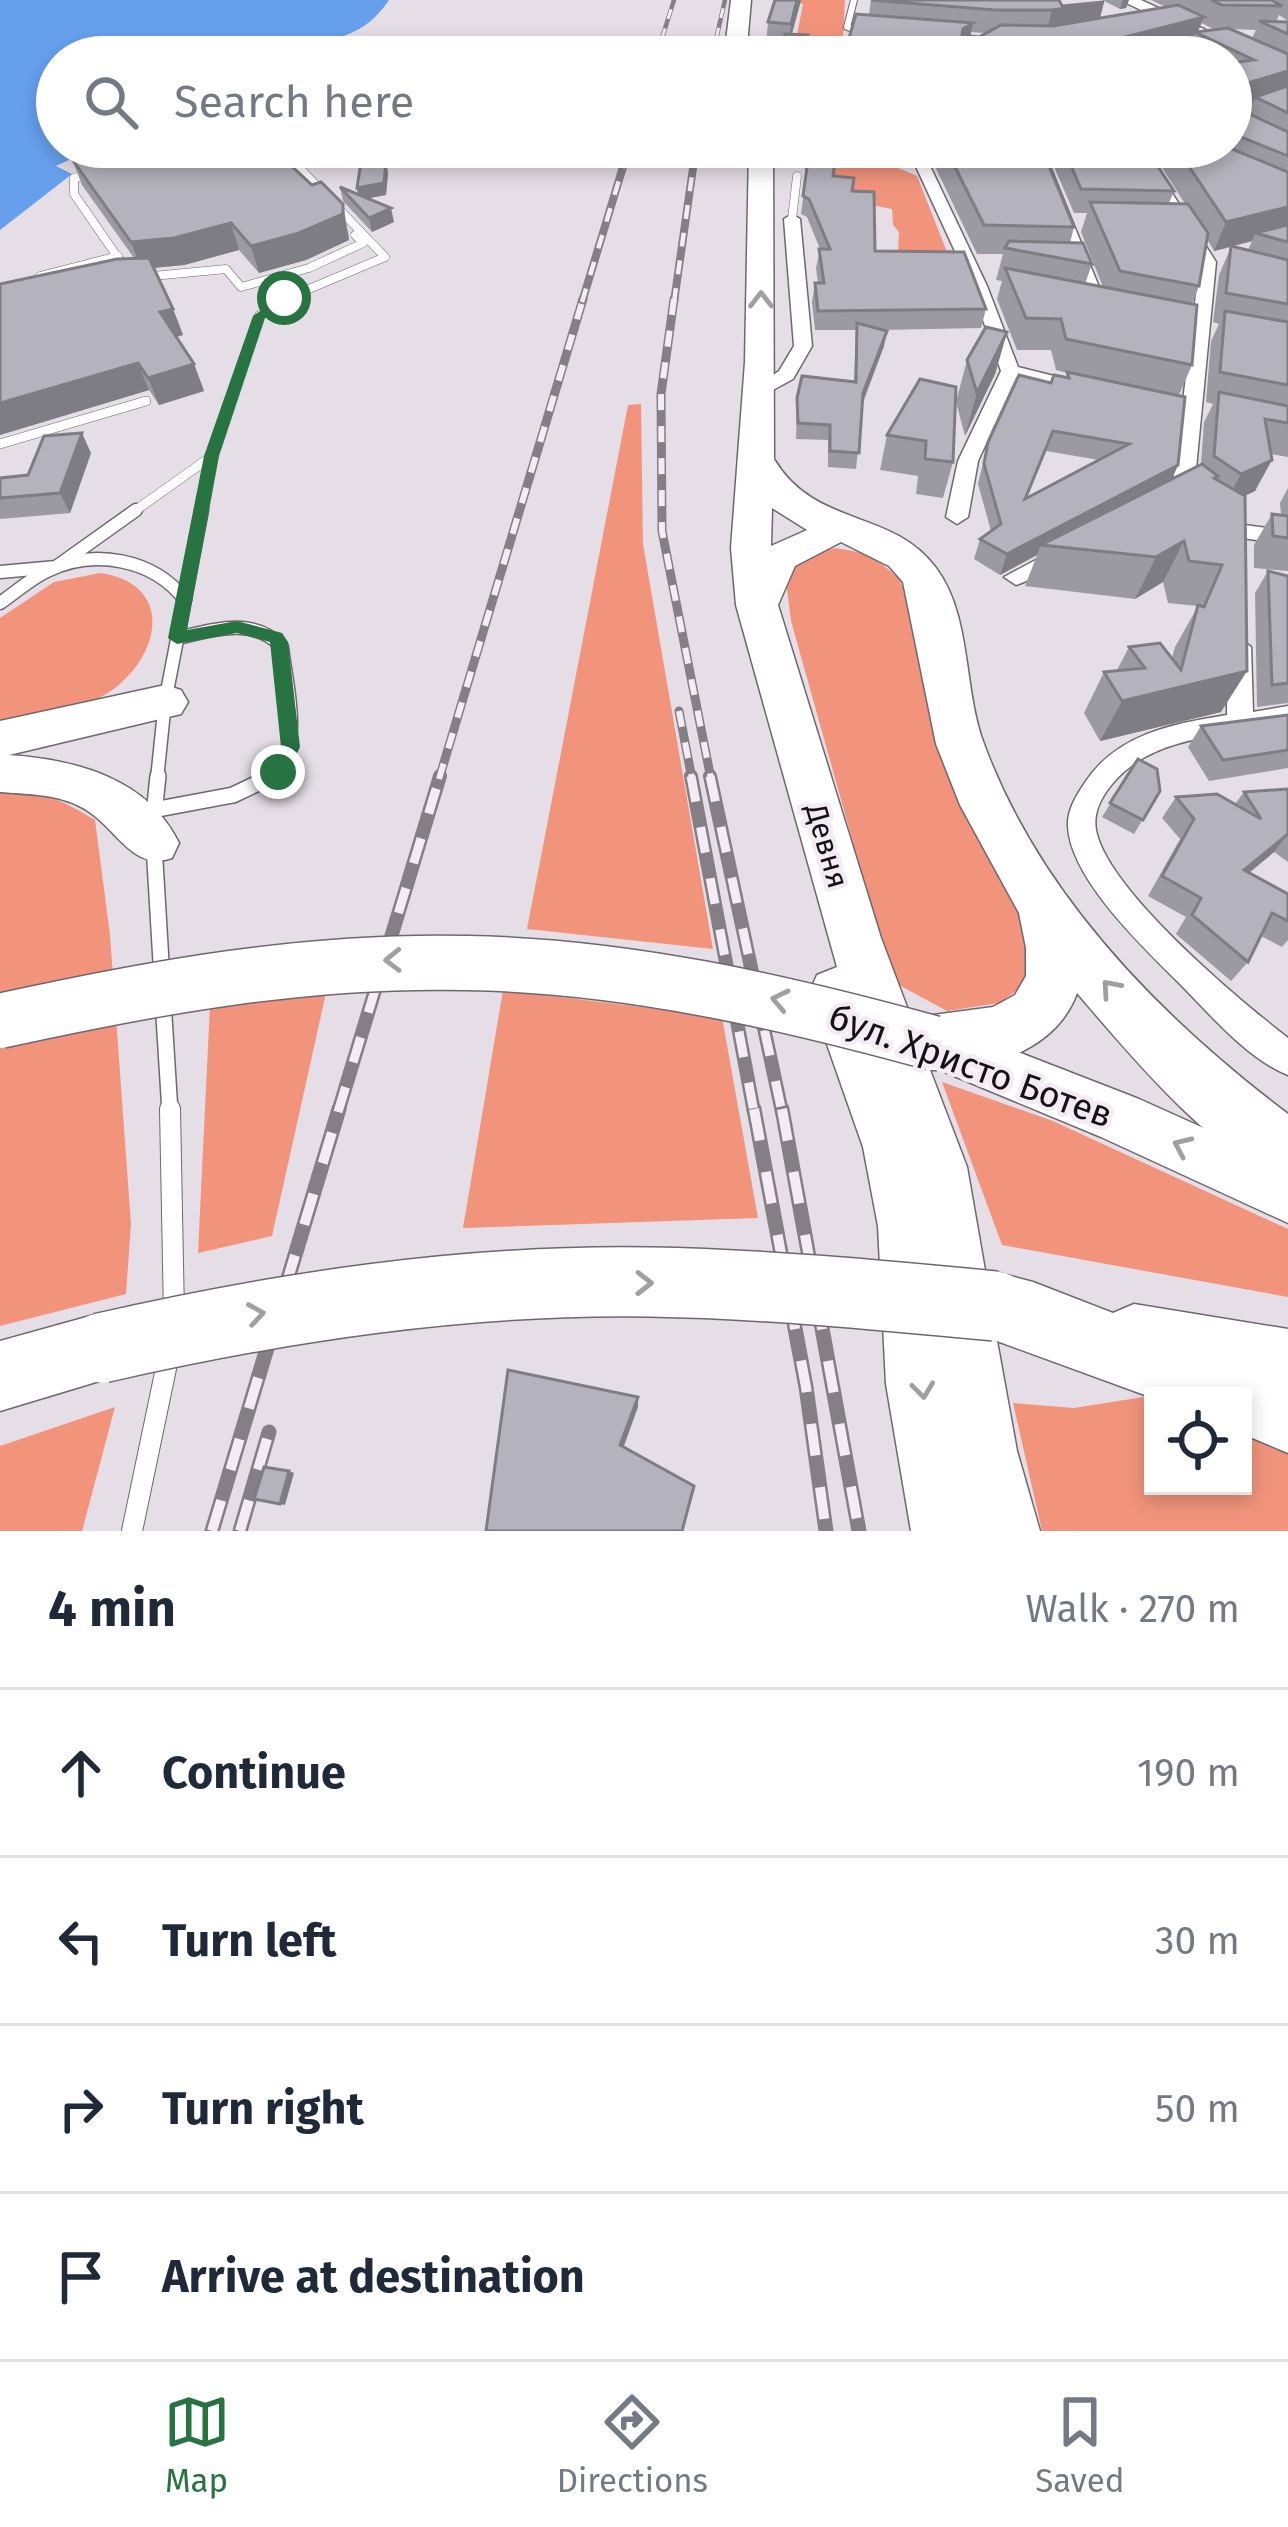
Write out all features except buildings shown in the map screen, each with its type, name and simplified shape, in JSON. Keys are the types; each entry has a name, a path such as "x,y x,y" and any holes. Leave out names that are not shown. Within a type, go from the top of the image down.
{"highway":[{"path":"737,36 741,0"},
{"path":"755,36 758,0"},
{"name":"Девня","path":"739,168 733,362 740,457 729,612 828,969 894,1147 911,1226 922,1384 949,1531"},
{"name":"Девня","path":"740,457 760,391 761,168"},
{"path":"740,457 779,498 838,533 908,560 927,584 958,742 998,828 1043,903 1136,1017 1210,1089 1288,1153"},
{"path":"737,525 838,533"},
{"name":"Девня","path":"737,525 861,960 935,1167 980,1451 1002,1531"},
{"path":"757,605 778,558 838,533"},
{"path":"0,739 163,719"},
{"path":"0,769 163,719"},
{"path":"0,769 64,779 110,794 153,826"},
{"path":"933,1043 1011,1032 1045,1000 1058,966 1043,903"},
{"name":"бул. Христо Ботев","path":"0,1021 190,980 310,964 523,961 697,983 822,1009 933,1043"},
{"path":"0,1376 251,1314 457,1291 646,1282 803,1288 1014,1311 1214,1387"},
{"path":"1252,1402 1288,1418"}],"main road":[{"name":"бул. Христо Ботев","path":"933,1043 1120,1118 1288,1195"},
{"path":"1014,1311 1288,1360"}],"street":[{"path":"1129,8 1202,36"},
{"path":"1252,58 1288,75"},
{"path":"926,168 981,262 1010,371 968,461 957,517"},
{"path":"1044,168 1099,309"},
{"path":"1149,168 1184,224 1221,262 1186,327 1203,411 1173,496 1238,542 1288,538"},
{"path":"760,391 786,375 803,346 793,220"},
{"path":"1068,222 1091,222"},
{"path":"1161,224 1184,224"},
{"path":"1064,265 1084,266"},
{"path":"1186,327 1219,333"},
{"path":"1010,371 1102,390"},
{"path":"1171,404 1203,411"},
{"path":"1016,578 1078,545"},
{"path":"1239,617 1240,725"},
{"path":"1288,716 1159,740 1129,754 1087,802 1082,830 1111,887 1224,1009 1288,1059"}],"lane":[{"path":"854,0 847,27 868,33"},
{"path":"132,1531 165,1393 175,1305 175,1191 153,826 163,719 212,456 259,316 284,298 385,256 300,168"},
{"path":"97,172 74,178 74,194 133,278 226,269 241,287 309,268 363,243 299,182"},
{"path":"793,220 797,176"},
{"path":"20,281 118,256"},
{"path":"0,444 146,401"},
{"path":"0,604 212,456"},
{"path":"0,572 109,562 146,565 174,580 185,600"},
{"path":"153,826 249,790 278,772 290,747 282,647 276,638 237,627 177,638"}],"shaded area":[{"path":"777,0 845,0 843,36 797,36 803,4"},
{"path":"804,168 898,168 917,176 949,257 898,251 899,232 893,225 892,209 859,198 848,180"},
{"path":"641,404 643,544 713,949 527,929 628,405"},
{"path":"836,548 869,554 899,578 912,610 936,732 978,840 1016,896 1039,953 1022,987 999,1003 947,1011 899,985 882,946 791,621 785,574 804,555"},
{"path":"100,573 123,579 149,604 150,638 143,656 115,688 89,703 0,727 0,618 54,582"},
{"path":"0,787 50,797 95,820 110,935 131,1224 126,1294 0,1326"},
{"path":"503,990 722,1017 758,1218 463,1228"},
{"path":"326,993 272,1236 198,1253 210,1005"},
{"path":"942,1082 1053,1121 1288,1229 1288,1297 1002,1245"},
{"path":"1144,1397 1144,1495 1252,1495 1252,1418 1288,1436 1288,1531 1042,1531 1013,1403 1074,1408"},
{"path":"115,1407 82,1531 0,1531 0,1446"}],"water":[{"path":"0,0 389,0 366,25 344,36 36,36 36,168 60,168 72,174 0,230"}],"railway":[{"path":"663,36 674,0"},
{"path":"717,36 725,0"},
{"path":"582,302 623,168"},
{"path":"674,302 693,168"},
{"path":"439,779 583,299"},
{"path":"674,299 661,394 662,531 711,779"},
{"path":"679,711 692,779"},
{"path":"338,1112 440,776"},
{"path":"691,776 754,1112"},
{"path":"710,776 782,1112"},
{"path":"212,1531 339,1109"},
{"path":"754,1109 806,1387 826,1531"},
{"path":"782,1109 859,1531"},
{"path":"240,1531 269,1432"}],"route":[{"path":"278,772 290,747 282,647 276,638 266,631 237,627 177,638 212,456 259,316 284,298"}]}
